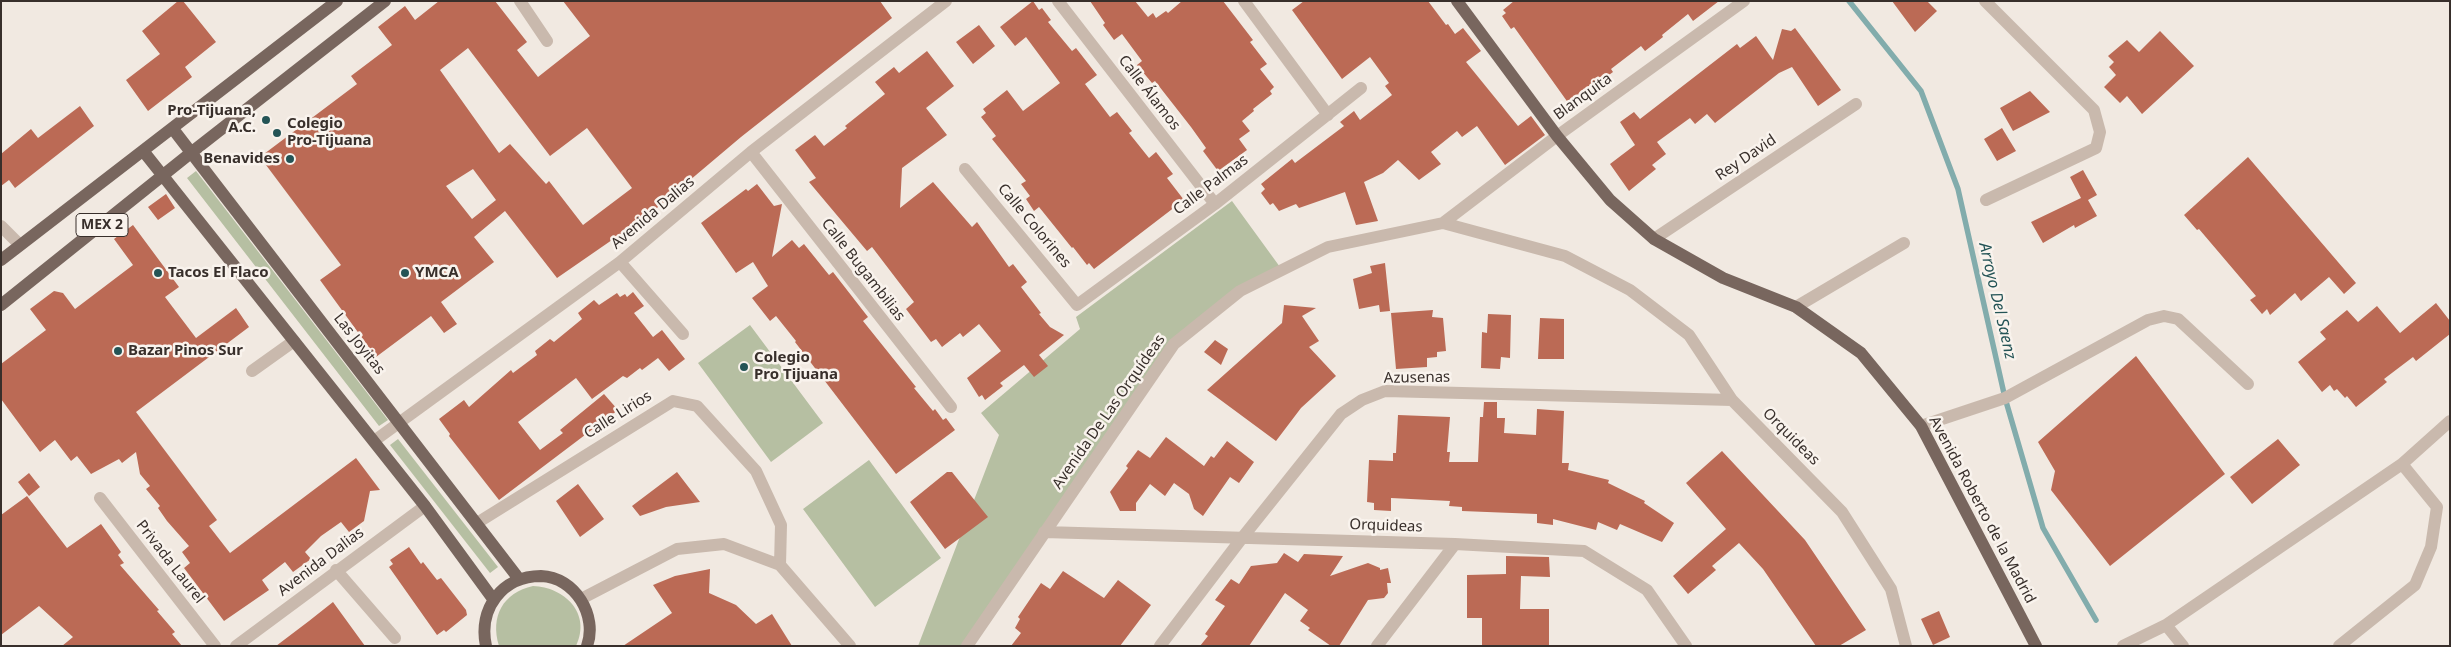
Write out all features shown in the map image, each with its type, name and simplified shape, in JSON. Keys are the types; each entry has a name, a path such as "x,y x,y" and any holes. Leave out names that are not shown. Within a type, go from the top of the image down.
{"main road":[{"name":"MEX 2","path":"1,260 144,152 337,1"},
{"name":"MEX 2","path":"1,305 385,1"},
{"name":"Avenida Roberto de la Madrid","path":"1461,2 1557,136 1610,200 1654,239 1723,278 1796,307 1861,353 1921,426 2036,646"},
{"name":"Las Joyitas","path":"173,129 519,579"},
{"path":"144,152 425,506 493,599"},
{"path":"486,646 484,633 485,615 493,599 504,587 519,579 542,576 564,583 581,599 590,617 590,637 587,646"}],"street":[{"path":"520,1 548,41"},
{"name":"Avenida Dalias","path":"374,441 620,262 751,152 946,1"},
{"name":"Calle Álamos","path":"1058,1 1215,204"},
{"path":"1244,1 1328,115"},
{"name":"Blanquita","path":"1443,223 1557,136 1744,1"},
{"path":"1985,1 2094,110 2100,132 2096,148 1986,200"},
{"name":"Calle Palmas","path":"1077,305 1215,204 1361,88"},
{"name":"Rey David","path":"1654,239 1856,104"},
{"name":"Calle Bugambilias","path":"751,152 951,407"},
{"name":"Calle Colorines","path":"965,168 1077,305"},
{"name":"Orquideas","path":"1443,223 1565,256 1630,290 1689,334 1732,400 1842,512 1891,589 1906,646"},
{"name":"Avenida De Las Orquídeas","path":"967,646 1174,344 1240,291 1328,247 1443,223"},
{"path":"1,226 20,246"},
{"path":"1796,307 1904,242"},
{"path":"620,262 682,334"},
{"path":"1921,426 2005,398 2148,320 2164,316 2178,320 2248,384"},
{"path":"252,371 294,341"},
{"name":"Azusenas","path":"1160,646 1242,538 1341,414 1362,400 1385,391 1732,400"},
{"name":"Calle Lirios","path":"477,523 673,400 697,406 756,471 781,525 780,565"},
{"path":"2123,646 2166,625 2402,464 2450,421"},
{"path":"2339,646 2415,585 2431,547 2437,507 2402,464"},
{"name":"Privada Laurel","path":"100,498 215,646"},
{"name":"Avenida Dalias","path":"236,646 336,570 425,506"},
{"name":"Orquideas","path":"1044,532 1456,544 1584,550 1647,590 1686,646"},
{"path":"581,599 677,549 724,544 780,565 850,646"},
{"path":"1377,646 1456,544"},
{"path":"336,570 395,638"},
{"path":"2166,625 2183,646"}],"green space":[{"path":"196,171 388,420 379,426 187,178"},
{"path":"1232,201 1280,267 1178,341 963,646 918,646 999,435 981,413 1080,329 1076,317"},
{"path":"750,325 823,423 771,462 698,363"},
{"path":"398,439 498,567 490,573 390,445"},
{"path":"869,460 941,558 875,607 803,509"},
{"path":"533,586 555,591 572,604 578,613 580,623 580,634 576,646 499,646 496,625 501,607 514,594"}],"building":[{"path":"178,1 183,1 216,42 185,67 192,77 148,111 126,80 160,54 142,31"},
{"path":"439,1 495,1 527,42 517,50 538,77 590,36 563,1 880,1 892,18 741,137 651,213 557,278 505,211 474,237 494,262 441,302 457,324 444,333 431,316 376,357 320,280 341,265 260,157 357,84 351,76 392,45 378,27 405,6 415,20","holes":["468,48 550,156 587,128 632,188 583,225 549,181 546,184 510,144 499,153 440,70","473,169 496,200 472,219 446,186"]},
{"path":"1033,1 1039,10 1042,8 1051,20 1048,22 1072,51 1076,48 1097,75 1085,84 1110,117 1117,112 1132,131 1129,133 1149,158 1156,152 1173,174 1167,178 1184,200 1094,269 1089,263 1087,265 1039,207 1034,211 1026,199 1030,196 1021,184 1026,181 992,139 996,136 981,117 986,113 983,109 1007,90 1023,111 1060,83 1026,37 1015,46 1000,27"},
{"path":"1090,1 1135,1 1148,17 1153,13 1156,18 1166,11 1168,13 1182,1 1223,1 1253,40 1250,42 1267,64 1260,69 1274,87 1270,91 1272,94 1253,109 1254,111 1242,121 1250,131 1239,139 1247,150 1218,171 1203,151 1206,148 1191,127 1155,81 1152,83 1137,65 1142,61 1122,34 1114,40 1103,25 1105,23"},
{"path":"1304,1 1428,1 1455,34 1463,28 1481,51 1466,62 1518,126 1531,116 1545,135 1505,165 1477,126 1462,137 1457,131 1431,152 1441,164 1419,180 1398,160 1383,173 1364,182 1378,221 1356,225 1345,192 1299,208 1296,204 1279,211 1273,203 1270,205 1261,193 1265,189 1261,184 1292,159 1295,163 1344,126 1340,122 1354,111 1360,120 1392,95 1385,86 1389,83 1370,57 1342,79 1292,10"},
{"path":"1514,1 1719,1 1693,21 1688,14 1645,51 1641,46 1611,69 1613,72 1569,104 1514,27 1511,29 1502,16 1506,13 1503,10"},
{"path":"1892,1 1927,1 1937,11 1915,32"},
{"path":"979,25 995,46 973,64 956,42"},
{"path":"1795,28 1841,90 1818,106 1792,67 1779,73 1715,123 1707,114 1695,124 1690,118 1657,142 1666,154 1652,165 1656,169 1629,191 1610,164 1635,145 1620,122 1634,112 1640,119 1737,44 1740,48 1756,36 1773,60 1782,29 1791,31"},
{"path":"2160,31 2194,66 2142,114 2127,96 2120,103 2104,87 2116,75 2109,67 2114,62 2108,56 2127,40 2139,52"},
{"path":"927,51 954,86 926,108 947,135 902,168 900,208 933,182 972,227 977,222 1009,267 1013,264 1027,282 1021,287 1041,313 1039,314 1050,327 1064,335 1039,355 1048,366 1034,377 1024,365 1000,383 1003,386 985,400 982,395 979,397 967,378 1001,351 979,324 963,337 960,333 942,347 936,339 931,342 906,309 914,302 872,247 867,251 809,182 816,178 795,150 815,135 824,146 847,128 845,126 885,94 875,82 894,67 899,73"},
{"path":"2030,91 2050,112 2013,131 2000,108"},
{"path":"80,106 94,126 15,188 9,180 1,186 1,154 31,129 38,138"},
{"path":"2002,128 2016,151 1997,161 1984,139"},
{"path":"2248,157 2356,283 2344,294 2329,277 2301,301 2295,293 2270,315 2267,309 2262,314 2250,300 2256,296 2199,229 2197,230 2184,215"},
{"path":"2083,170 2097,195 2088,200 2097,216 2075,228 2074,225 2043,243 2031,222 2081,198 2070,177"},
{"path":"757,184 774,206 782,204 772,257 792,240 799,248 804,244 829,275 833,272 868,317 863,321 916,387 914,388 933,411 935,409 943,420 946,418 955,430 896,474 776,316 770,321 752,298 768,286 753,262 736,273 701,223 746,189 748,191"},
{"path":"166,194 175,208 158,220 148,207"},
{"path":"133,225 179,287 165,297 196,338 236,308 249,327 136,412 217,520 209,526 230,553 356,458 380,490 370,491 364,521 349,532 341,522 321,536 305,552 311,559 293,572 285,562 262,580 269,590 224,621 184,568 190,563 182,552 189,546 167,521 158,508 160,506 146,489 150,486 140,474 136,452 122,463 119,459 91,474 77,456 71,461 55,440 40,452 1,399 1,364 46,330 30,309 54,291 63,293 75,309 133,265 114,239"},
{"path":"1385,263 1390,311 1380,312 1379,305 1359,309 1353,279 1372,273 1370,266"},
{"path":"633,292 644,306 634,313 653,337 662,330 685,359 669,371 658,358 627,378 623,376 592,399 576,378 518,422 540,450 563,433 560,430 604,394 618,410 499,500 449,436 450,434 439,419 464,400 469,407 511,370 513,373 537,355 535,351 550,339 554,342 582,319 578,313 594,300 599,305 617,293 620,297 625,294 627,297"},
{"path":"2436,303 2450,321 2450,334 2416,361 2413,357 2384,379 2387,382 2356,407 2347,396 2345,398 2337,389 2334,391 2330,385 2322,392 2298,362 2326,339 2320,332 2347,310 2358,322 2377,306 2400,333"},
{"path":"1284,305 1316,308 1302,316 1319,341 1309,347 1336,376 1301,408 1276,441 1207,390 1282,323"},
{"path":"1433,310 1432,317 1443,318 1446,351 1437,352 1437,357 1427,358 1427,367 1396,369 1391,313"},
{"path":"1488,314 1511,315 1510,358 1501,357 1500,369 1481,368 1482,332 1487,333"},
{"path":"1540,318 1564,319 1564,359 1538,359"},
{"path":"1215,340 1228,349 1221,365 1204,352"},
{"path":"2136,356 2225,474 2110,566 2051,490 2055,471 2038,442"},
{"path":"1484,402 1497,402 1497,418 1505,418 1504,433 1536,435 1537,409 1564,411 1562,463 1569,463 1568,470 1609,480 1608,483 1645,501 1644,503 1674,523 1662,542 1620,524 1617,530 1598,522 1596,530 1553,519 1553,525 1537,523 1537,514 1462,511 1462,507 1449,506 1450,501 1391,498 1391,511 1374,510 1374,503 1367,502 1369,460 1393,461 1393,453 1396,453 1398,415 1450,417 1447,452 1450,452 1449,462 1478,462 1480,417 1483,417"},
{"path":"1166,437 1204,466 1211,456 1214,458 1227,441 1254,462 1239,483 1230,477 1203,516 1194,509 1189,494 1174,483 1165,496 1150,484 1136,503 1136,511 1120,511 1110,492 1128,468 1126,466 1138,450 1150,458"},
{"path":"2278,439 2300,465 2252,504 2230,477"},
{"path":"1722,451 1805,540 1866,630 1839,646 1816,646 1763,569 1739,543 1712,566 1716,570 1688,594 1673,576 1726,529 1686,483"},
{"path":"677,472 700,502 666,507 640,516 632,506"},
{"path":"947,472 952,472 988,517 945,549 910,502"},
{"path":"29,473 40,487 29,496 18,482"},
{"path":"578,484 604,519 580,537 556,501"},
{"path":"27,496 67,548 101,524 121,552 118,555 124,563 120,565 159,610 157,611 175,632 172,634 182,646 62,646 73,637 39,606 1,635 1,515"},
{"path":"409,547 421,564 423,562 437,580 441,578 466,610 467,615 446,632 444,630 437,635 389,567 393,564 390,560"},
{"path":"1284,553 1298,562 1304,554 1343,556 1330,576 1368,563 1380,568 1380,570 1388,568 1391,583 1387,583 1388,593 1384,598 1368,600 1339,646 1331,646 1308,630 1310,628 1300,621 1308,610 1285,593 1249,646 1200,646 1208,636 1205,634 1225,606 1215,600 1231,579 1239,584 1251,566 1277,563"},
{"path":"1506,556 1549,557 1550,577 1521,576 1520,609 1549,609 1549,646 1482,646 1482,618 1467,618 1467,575 1506,574"},
{"path":"710,569 709,593 736,605 756,624 772,614 792,646 623,646 672,613 653,585 675,576"},
{"path":"1063,571 1104,598 1118,580 1151,605 1120,646 1011,646 1021,633 1015,628 1020,619 1018,617 1041,583 1050,589"},
{"path":"333,602 365,646 276,646 309,621"},
{"path":"1939,611 1950,637 1933,645 1921,619"}],"waterway":[{"name":"Arroyo Del Saenz","path":"1849,1 1921,91 1958,189 2005,398 2043,528 2096,620"}],"place":[{"name":"Pro-Tijuana, A.C.","path":"266,120"},
{"name":"Colegio Pro-Tijuana","path":"277,133"},
{"name":"Benavides","path":"290,159"},
{"name":"Tacos El Flaco","path":"158,273"},
{"name":"YMCA","path":"405,273"},
{"name":"Bazar Pinos Sur","path":"118,351"},
{"name":"Colegio Pro Tijuana","path":"744,367"}]}
